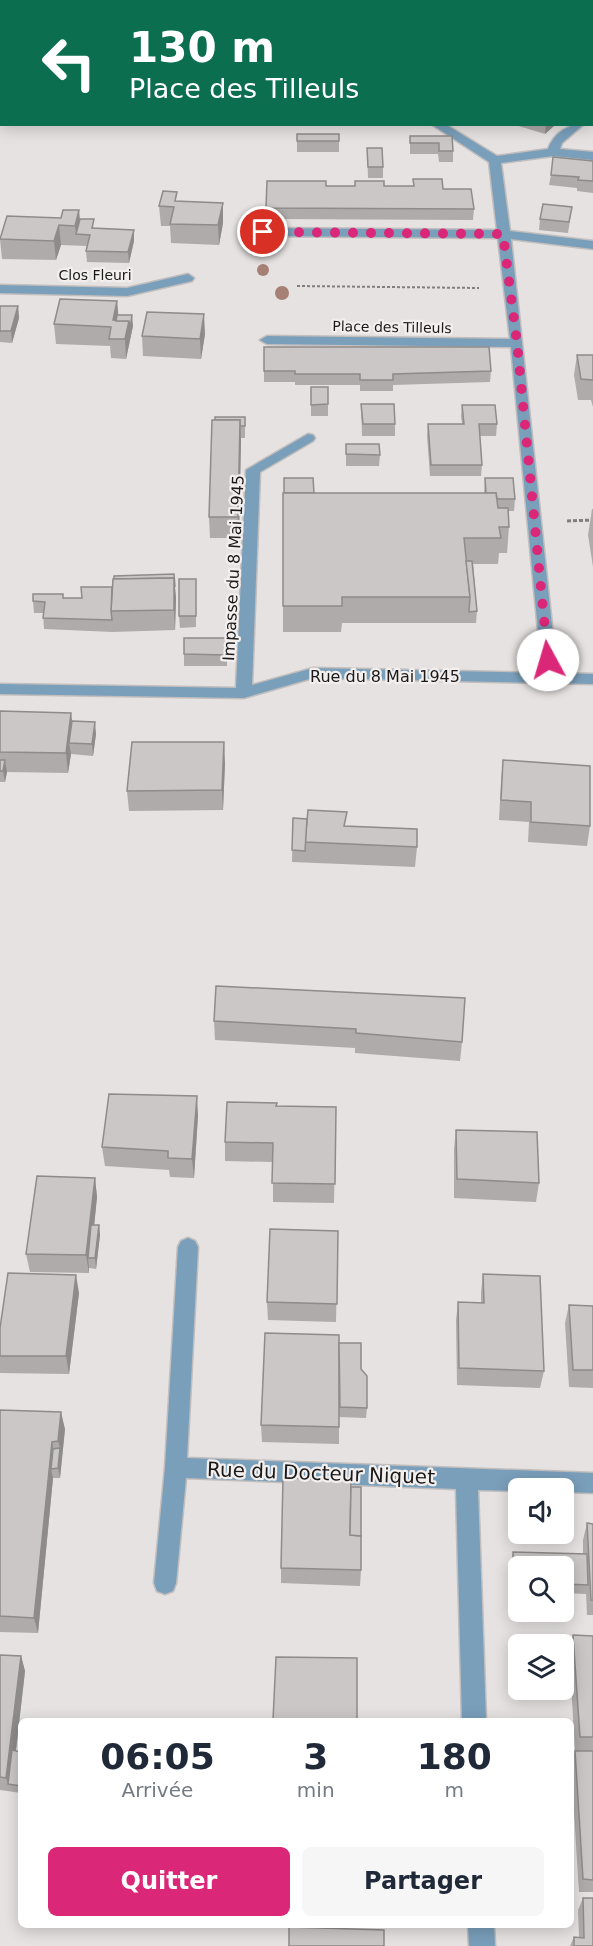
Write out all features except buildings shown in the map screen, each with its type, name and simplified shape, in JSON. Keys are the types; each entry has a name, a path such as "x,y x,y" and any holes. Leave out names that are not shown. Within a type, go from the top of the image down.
{"street":[{"path":"439,126 495,160 553,152 593,156"},
{"path":"553,152 557,141 576,126"},
{"path":"495,160 517,343 550,677"},
{"path":"263,232 503,234 593,244"},
{"name":"Clos Fleuri","path":"0,289 127,292 188,278"},
{"name":"Place des Tilleuls","path":"267,340 517,343"},
{"name":"Impasse du 8 Mai 1945","path":"244,693 254,470 308,438"},
{"name":"Rue du 8 Mai 1945","path":"0,689 244,693 313,673 593,679"},
{"path":"165,1583 176,1468 188,1247"},
{"name":"Rue du Docteur Niquet","path":"176,1468 593,1482"},
{"path":"466,1479 474,1718"},
{"path":"481,1928 482,1946"}],"path":[{"path":"297,286 510,288"}],"route":[{"path":"263,232 503,234 517,343 548,660"}]}
